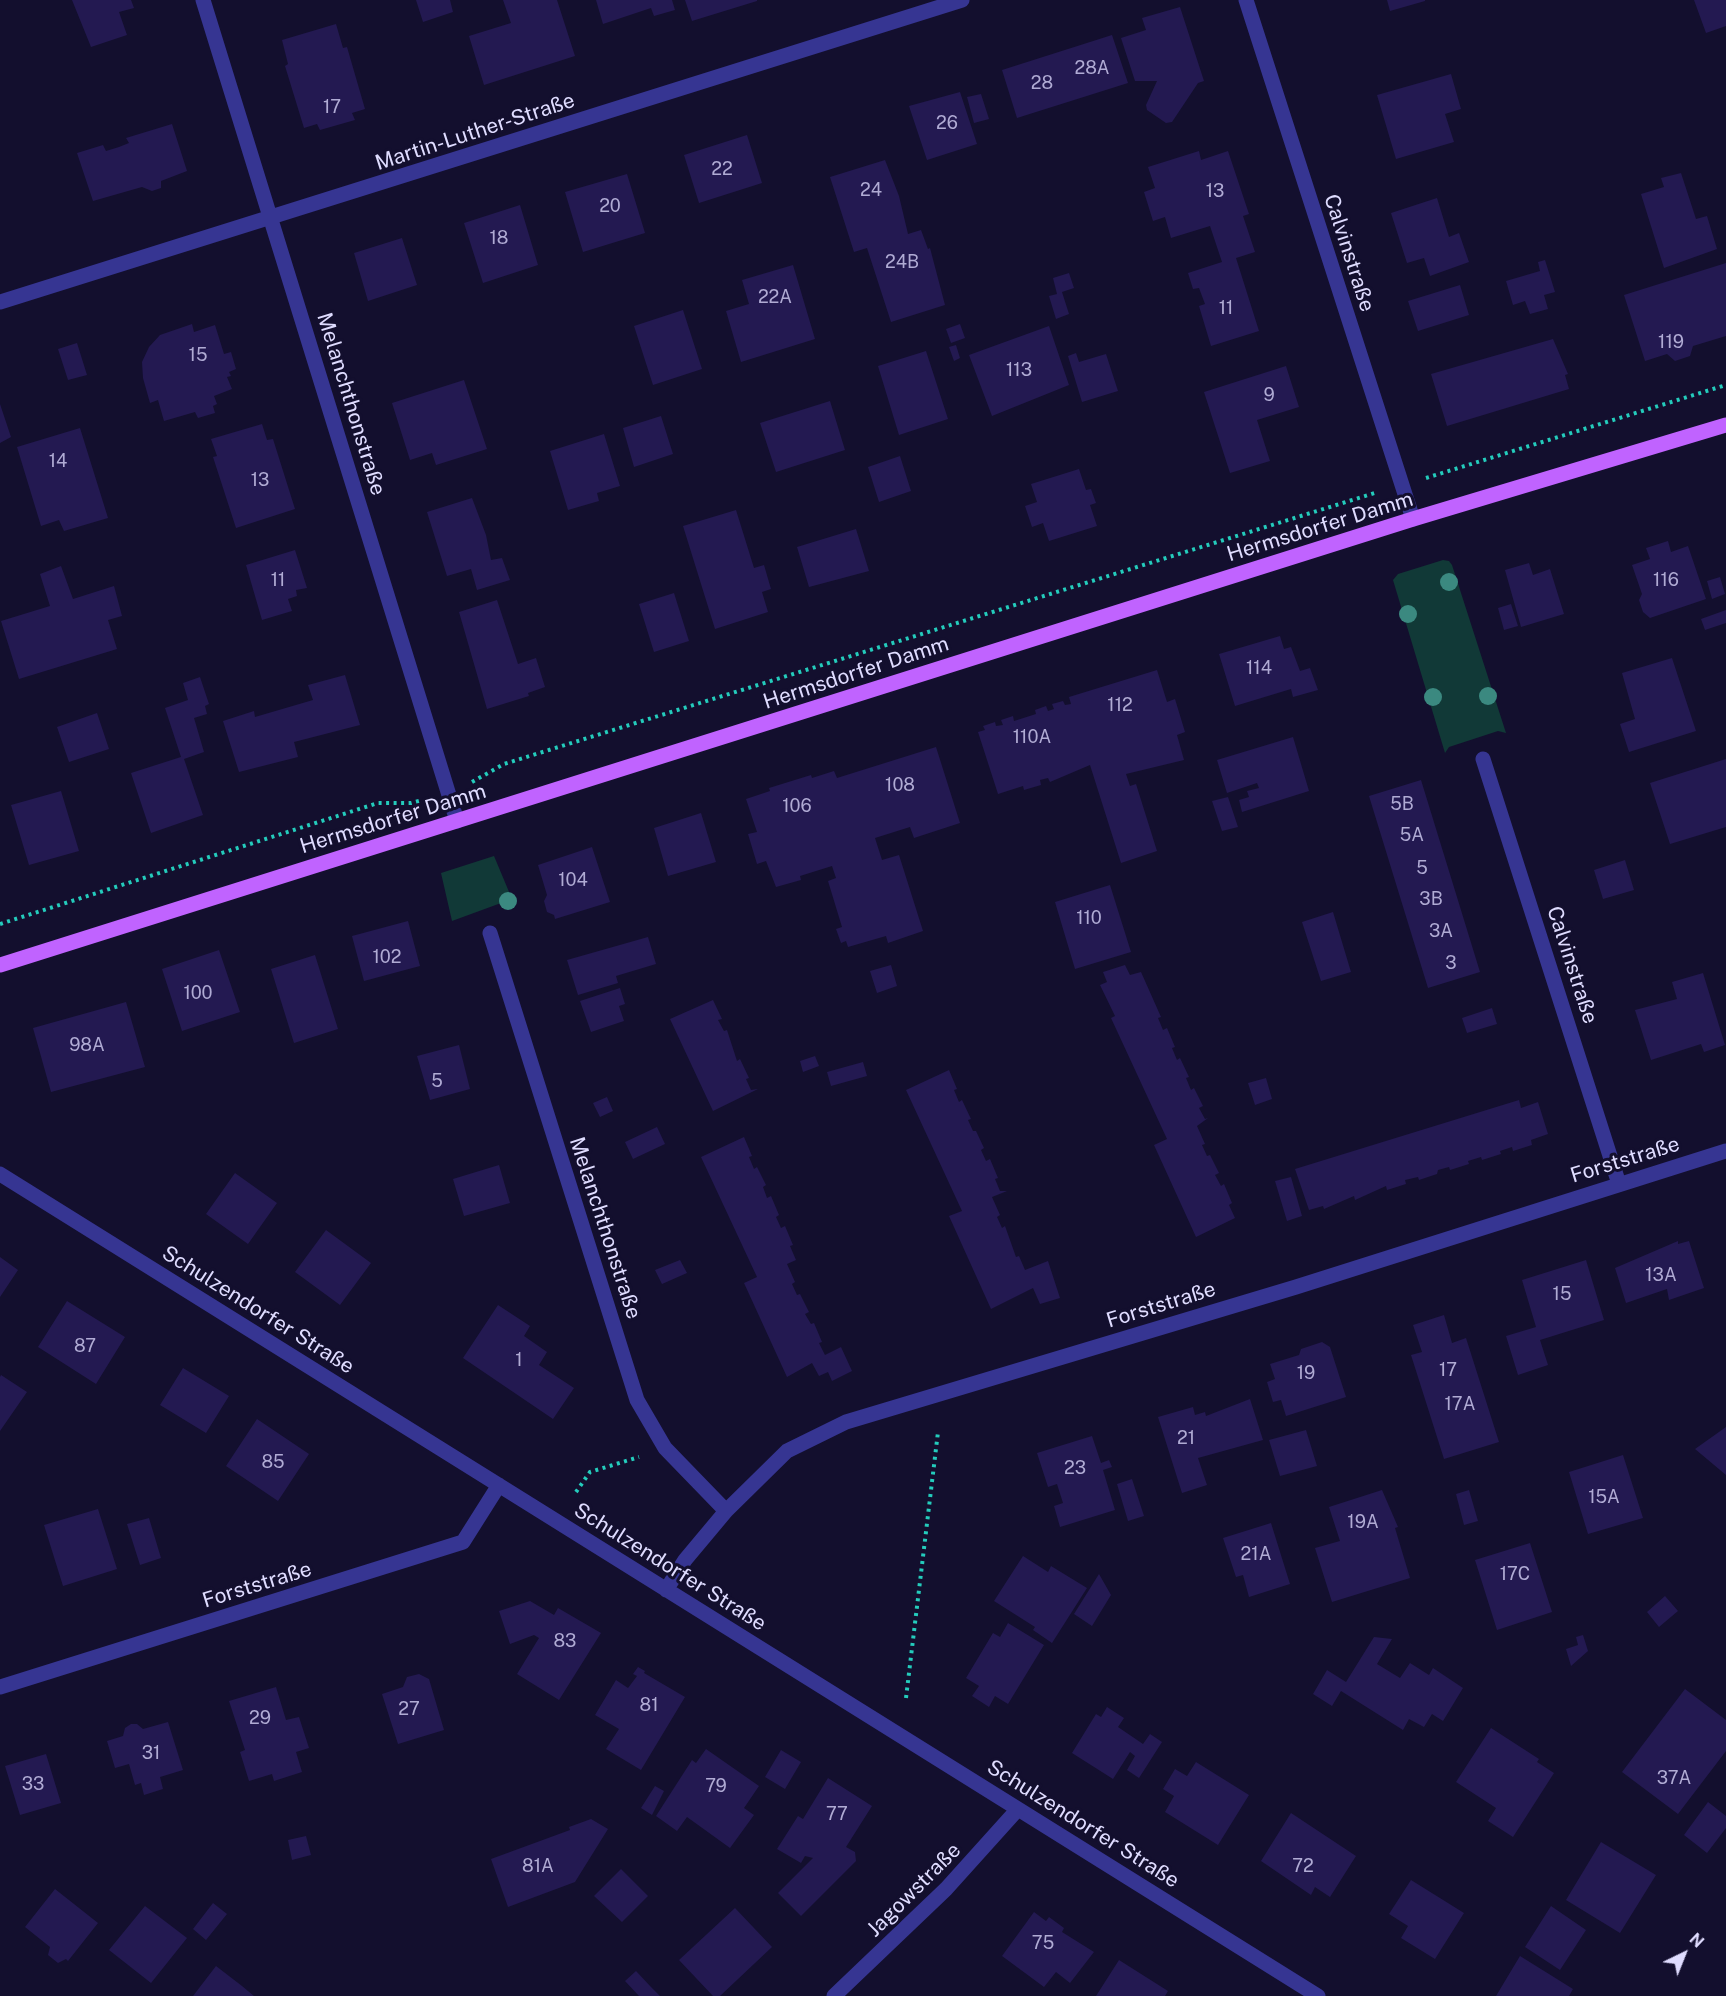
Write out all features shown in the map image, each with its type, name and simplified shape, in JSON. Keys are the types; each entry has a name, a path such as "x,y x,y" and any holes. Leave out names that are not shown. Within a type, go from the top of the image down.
{"main road":[{"name":"Hermsdorfer Damm","path":"0,965 1413,519 1726,425"}],"street":[{"name":"Melanchthonstraße","path":"202,0 272,218 457,821"},
{"name":"Martin-Luther-Straße","path":"0,302 962,0"},
{"name":"Calvinstraße","path":"1246,0 1413,519"},
{"name":"Calvinstraße","path":"1483,759 1619,1184"},
{"name":"Melanchthonstraße","path":"490,933 637,1400 665,1448 726,1511"},
{"name":"Forststraße","path":"666,1590 685,1560 726,1511 787,1451 846,1422 1296,1287 1726,1151"},
{"name":"Schulzendorfer Straße","path":"0,1174 1318,1996"},
{"name":"Forststraße","path":"0,1687 463,1542 499,1485"},
{"name":"Jagowstraße","path":"834,1996 946,1889 1018,1809"}],"path":[{"path":"0,924 378,803 411,803 481,779 504,764 1726,385"},
{"path":"906,1698 938,1432"},
{"path":"576,1492 590,1472 639,1457"}],"green space":[{"path":"1443,560 1449,561 1452,565 1506,733 1498,731 1449,747 1445,753 1393,580 1398,574"},
{"path":"494,856 512,899 452,921 441,873"}],"building":[{"path":"72,0 131,0 134,8 119,12 127,35 91,47"},
{"path":"416,0 450,0 453,12 423,22"},
{"path":"503,0 557,0 575,56 484,85 469,36 511,23"},
{"path":"596,0 672,0 675,10 654,16 651,8 603,24"},
{"path":"685,0 757,0 757,1 692,21"},
{"path":"1387,0 1425,0 1425,1 1390,11"},
{"path":"1694,0 1726,0 1726,26 1706,33"},
{"path":"1180,7 1204,81 1198,83 1172,122 1166,123 1147,110 1146,105 1157,81 1135,81 1121,38 1146,30 1142,18"},
{"path":"336,24 343,48 347,47 365,109 352,113 355,120 320,130 317,124 304,128 285,66 288,64 282,40"},
{"path":"1112,35 1128,83 1017,118 1002,70"},
{"path":"1451,74 1461,109 1445,114 1454,142 1396,159 1377,95"},
{"path":"960,92 977,144 927,160 909,106"},
{"path":"981,94 989,119 974,123 967,97"},
{"path":"172,124 187,171 161,181 161,188 152,191 142,187 93,201 77,153 103,145 106,151 129,143 126,138"},
{"path":"747,135 762,183 699,203 684,155"},
{"path":"1199,151 1201,160 1228,151 1249,214 1243,216 1255,252 1236,258 1259,331 1211,346 1199,306 1205,304 1199,288 1193,289 1188,273 1222,262 1210,226 1171,238 1165,217 1153,221 1144,192 1155,188 1148,167"},
{"path":"885,160 899,196 908,234 921,230 928,249 930,248 945,305 891,322 867,248 854,252 830,177"},
{"path":"1681,173 1696,219 1707,216 1717,249 1664,268 1641,194 1664,187 1661,178"},
{"path":"627,174 645,233 583,252 565,192"},
{"path":"1437,198 1449,237 1459,233 1469,262 1430,276 1424,258 1407,263 1391,213"},
{"path":"520,205 538,265 483,283 464,223"},
{"path":"402,238 417,285 368,301 354,253"},
{"path":"1545,260 1555,292 1544,295 1548,309 1530,314 1525,301 1513,305 1506,281 1540,271 1538,262"},
{"path":"1726,263 1726,336 1693,346 1690,356 1675,361 1667,354 1645,361 1624,295"},
{"path":"793,265 815,339 741,362 726,311 749,304 742,280"},
{"path":"1069,273 1074,288 1062,292 1069,314 1056,319 1049,296 1057,294 1053,278"},
{"path":"1460,285 1469,315 1418,331 1408,301"},
{"path":"683,310 702,369 653,385 634,326"},
{"path":"192,324 194,332 215,325 224,354 231,352 236,369 229,372 231,376 227,377 232,389 214,396 217,404 213,406 215,413 198,418 195,412 164,421 158,400 150,403 143,378 142,362 149,347 160,335"},
{"path":"960,324 965,338 951,343 946,329"},
{"path":"1049,326 1069,385 992,416 969,355"},
{"path":"1553,339 1568,374 1565,375 1569,389 1447,426 1431,374"},
{"path":"77,343 87,375 68,380 58,349"},
{"path":"956,345 960,358 954,361 949,347"},
{"path":"926,351 948,419 899,435 878,366"},
{"path":"1076,353 1079,362 1106,354 1118,391 1082,402 1068,356"},
{"path":"1286,366 1299,407 1257,420 1270,461 1230,473 1204,392"},
{"path":"464,380 487,449 436,465 432,453 410,460 392,403"},
{"path":"830,401 845,450 776,472 760,423"},
{"path":"0,404 11,437 0,443"},
{"path":"661,416 673,454 634,467 623,428"},
{"path":"262,424 267,440 273,439 295,509 236,528 213,457 217,456 211,439"},
{"path":"80,428 108,518 64,531 59,520 41,526 17,447"},
{"path":"604,434 620,486 597,493 599,501 568,510 550,451"},
{"path":"900,456 911,491 879,502 868,467"},
{"path":"1079,469 1086,490 1091,489 1096,503 1090,505 1097,526 1049,541 1043,523 1032,527 1025,506 1037,502 1031,484"},
{"path":"472,498 486,535 491,560 502,558 510,580 477,590 471,569 447,576 427,512"},
{"path":"736,510 754,568 764,565 771,589 762,592 768,612 715,629 683,526"},
{"path":"856,529 869,571 809,587 797,547"},
{"path":"1668,541 1671,552 1688,546 1706,599 1650,618 1643,612 1639,600 1642,594 1632,565 1650,559 1646,548"},
{"path":"295,550 307,588 296,590 297,596 288,599 292,611 262,620 246,565"},
{"path":"1529,563 1533,575 1550,569 1564,614 1521,627 1505,570"},
{"path":"61,566 73,599 114,586 122,616 108,620 117,649 19,679 1,621 50,606 40,574"},
{"path":"1720,577 1725,594 1712,599 1707,581"},
{"path":"674,593 689,641 654,652 639,604"},
{"path":"497,600 518,664 536,658 545,687 528,693 529,696 487,709 459,612"},
{"path":"1511,604 1518,626 1504,630 1498,608"},
{"path":"1726,610 1726,623 1705,630 1701,619"},
{"path":"1280,636 1284,649 1291,647 1300,671 1310,668 1318,690 1293,697 1291,689 1235,706 1219,654"},
{"path":"1672,658 1696,731 1629,752 1620,724 1635,719 1622,673"},
{"path":"1157,670 1167,702 1175,699 1185,732 1177,735 1184,760 1126,774 1130,786 1136,784 1157,851 1121,863 1090,765 1050,782 1048,778 1040,780 1041,785 1024,790 1023,786 998,794 978,732 985,730 983,726 995,722 996,726 1003,725 1001,720 1013,716 1014,721 1036,714 1035,710 1046,706 1048,711 1054,709 1052,704 1063,701 1065,705 1071,704 1069,697"},
{"path":"345,675 360,725 294,742 298,757 239,772 223,721 254,711 255,717 313,700 308,685"},
{"path":"200,677 209,704 205,706 207,714 194,718 204,752 184,759 203,815 151,833 131,773 181,757 165,708 188,700 183,683"},
{"path":"97,713 109,749 69,762 57,727"},
{"path":"1293,737 1309,791 1242,812 1239,800 1249,797 1247,791 1259,788 1257,783 1227,793 1217,760"},
{"path":"936,747 960,823 914,838 910,827 875,838 882,860 899,855 923,931 888,943 886,936 848,947 846,941 841,943 836,929 842,927 828,881 836,878 832,866 800,876 801,880 776,887 766,861 757,864 748,834 757,832 746,799 770,791 769,788 811,775 812,778 834,771 837,778"},
{"path":"1726,759 1726,827 1670,844 1650,783"},
{"path":"1421,780 1480,972 1428,988 1369,796"},
{"path":"61,791 79,851 29,865 11,805"},
{"path":"1228,797 1238,827 1222,831 1212,801"},
{"path":"701,813 716,862 668,876 654,828"},
{"path":"592,847 610,902 555,919 554,915 547,912 544,901 547,895 538,865"},
{"path":"1625,860 1634,890 1603,899 1594,870"},
{"path":"1110,885 1131,952 1075,969 1055,902"},
{"path":"1333,912 1351,972 1321,981 1302,922"},
{"path":"408,921 420,966 364,981 352,936"},
{"path":"648,937 656,964 616,976 618,983 578,995 567,960"},
{"path":"219,950 240,1012 182,1031 162,969"},
{"path":"315,955 338,1029 294,1043 271,969"},
{"path":"891,965 897,986 877,993 870,971"},
{"path":"1125,965 1130,975 1141,972 1161,1017 1158,1018 1163,1030 1167,1028 1175,1047 1172,1048 1177,1060 1180,1058 1189,1077 1186,1078 1191,1090 1194,1088 1203,1106 1199,1108 1205,1119 1208,1118 1197,1126 1205,1144 1202,1145 1207,1156 1210,1155 1219,1173 1215,1175 1221,1186 1224,1184 1232,1203 1229,1205 1235,1218 1196,1237 1154,1145 1167,1139 1111,1018 1115,1016 1100,985 1107,982 1103,972"},
{"path":"1703,973 1725,1045 1704,1052 1701,1044 1651,1060 1635,1010 1677,999 1672,982"},
{"path":"620,988 625,1004 619,1006 624,1021 591,1032 580,1001"},
{"path":"713,1000 722,1019 718,1020 724,1031 727,1030 737,1061 740,1059 749,1078 746,1079 751,1090 758,1089 713,1111 670,1019"},
{"path":"126,1002 145,1067 51,1092 33,1028"},
{"path":"1492,1008 1497,1024 1467,1033 1462,1018"},
{"path":"459,1045 470,1089 430,1100 417,1056"},
{"path":"815,1056 819,1066 803,1072 800,1061"},
{"path":"863,1062 867,1076 831,1086 827,1072"},
{"path":"949,1070 957,1089 954,1090 959,1102 962,1100 971,1119 968,1120 973,1131 976,1131 984,1148 981,1150 986,1161 990,1159 998,1178 995,1179 1000,1191 1007,1191 992,1197 1000,1215 997,1217 1002,1228 1005,1226 1016,1257 1019,1256 1025,1270 1048,1261 1060,1298 1040,1304 1033,1288 991,1309 949,1216 962,1211 906,1090"},
{"path":"1266,1078 1272,1099 1255,1105 1248,1083"},
{"path":"607,1097 613,1111 600,1117 593,1103"},
{"path":"1519,1100 1521,1108 1538,1102 1548,1134 1531,1140 1532,1145 1513,1151 1512,1147 1500,1151 1501,1154 1482,1160 1481,1157 1468,1161 1469,1164 1450,1170 1449,1167 1438,1170 1437,1174 1419,1180 1418,1177 1405,1180 1406,1184 1387,1190 1386,1186 1355,1200 1354,1196 1324,1209 1323,1206 1309,1210 1295,1169"},
{"path":"657,1127 665,1144 633,1159 625,1142"},
{"path":"744,1137 752,1156 749,1157 754,1169 757,1167 766,1185 763,1187 767,1198 771,1196 779,1215 776,1217 781,1228 785,1226 793,1245 790,1246 796,1260 787,1264 795,1282 792,1284 797,1295 800,1294 809,1312 805,1314 811,1324 814,1323 825,1355 841,1347 852,1371 832,1381 828,1372 819,1376 812,1363 787,1377 744,1283 757,1277 701,1157"},
{"path":"499,1165 510,1203 464,1216 453,1179"},
{"path":"235,1173 277,1203 248,1244 206,1214"},
{"path":"1291,1177 1302,1216 1287,1221 1275,1181"},
{"path":"326,1230 371,1263 340,1305 295,1272"},
{"path":"1678,1241 1678,1244 1689,1241 1704,1288 1669,1300 1667,1289 1626,1303 1615,1268"},
{"path":"0,1257 18,1270 0,1297"},
{"path":"680,1260 687,1273 662,1284 655,1270"},
{"path":"1586,1260 1604,1320 1540,1340 1548,1365 1518,1375 1506,1336 1536,1327 1522,1280"},
{"path":"67,1301 125,1337 96,1384 38,1347"},
{"path":"498,1305 530,1326 524,1336 547,1352 539,1365 574,1388 553,1419 463,1358"},
{"path":"1444,1315 1452,1343 1466,1338 1499,1442 1444,1459 1411,1355 1422,1352 1413,1325"},
{"path":"1322,1342 1330,1347 1346,1397 1286,1416 1281,1400 1273,1402 1267,1382 1275,1379 1270,1364 1299,1355 1301,1349"},
{"path":"183,1368 229,1396 206,1433 160,1405"},
{"path":"1,1375 27,1392 0,1431 0,1377"},
{"path":"1250,1399 1263,1440 1198,1458 1207,1485 1182,1493 1158,1417 1193,1407 1195,1415 1205,1412 1206,1416"},
{"path":"257,1419 309,1454 278,1501 226,1466"},
{"path":"1726,1427 1726,1475 1695,1449"},
{"path":"1306,1430 1317,1466 1280,1476 1269,1440"},
{"path":"1092,1436 1101,1463 1109,1460 1112,1467 1103,1470 1115,1510 1060,1527 1054,1506 1063,1503 1057,1484 1048,1487 1037,1453"},
{"path":"1623,1455 1643,1518 1588,1534 1569,1472"},
{"path":"1132,1479 1144,1516 1128,1521 1117,1484"},
{"path":"1382,1490 1398,1527 1395,1528 1410,1578 1332,1602 1315,1548 1340,1541 1329,1507"},
{"path":"1469,1490 1478,1521 1464,1525 1456,1494"},
{"path":"98,1509 117,1569 63,1586 44,1525"},
{"path":"149,1518 161,1558 140,1565 127,1524"},
{"path":"1271,1523 1290,1584 1249,1597 1243,1575 1236,1577 1223,1538"},
{"path":"1530,1543 1552,1612 1497,1630 1475,1560"},
{"path":"1023,1556 1048,1572 1051,1566 1087,1588 1052,1643 1033,1630 1035,1627 994,1601"},
{"path":"1099,1574 1111,1595 1092,1626 1074,1614"},
{"path":"1665,1596 1678,1611 1659,1627 1647,1612"},
{"path":"530,1601 554,1615 558,1608 601,1633 559,1700 517,1674 539,1638 534,1635 510,1644 499,1611"},
{"path":"1008,1623 1044,1645 1008,1704 995,1696 989,1707 972,1696 979,1686 966,1678 993,1633 1000,1637"},
{"path":"1583,1635 1588,1651 1571,1666 1566,1649 1578,1645 1576,1637"},
{"path":"1374,1637 1392,1639 1377,1664 1400,1678 1410,1663 1429,1675 1433,1668 1463,1688 1443,1721 1432,1714 1424,1727 1409,1719 1403,1730 1341,1691 1332,1706 1313,1694 1327,1670 1346,1682"},
{"path":"638,1667 645,1671 644,1673 685,1697 641,1770 606,1749 619,1729 595,1715 616,1680 628,1688 637,1676 633,1674"},
{"path":"419,1674 429,1679 444,1730 398,1744 382,1694 403,1687 407,1677"},
{"path":"276,1687 286,1720 299,1717 309,1748 296,1752 302,1772 274,1781 272,1774 249,1781 240,1752 245,1750 229,1701"},
{"path":"1685,1689 1726,1720 1726,1751 1678,1814 1622,1772"},
{"path":"1107,1707 1124,1718 1118,1727 1143,1744 1150,1734 1162,1742 1139,1778 1127,1770 1135,1756 1130,1752 1113,1779 1072,1753 1096,1714 1101,1717"},
{"path":"168,1722 183,1770 160,1777 163,1789 144,1795 141,1783 135,1785 129,1764 115,1768 107,1741 123,1736 125,1728 131,1724 137,1724 143,1729"},
{"path":"1491,1728 1539,1759 1537,1762 1554,1773 1513,1837 1488,1821 1496,1808 1456,1782"},
{"path":"706,1749 759,1786 744,1808 754,1815 730,1848 687,1817 677,1831 656,1816 692,1760 696,1763"},
{"path":"781,1750 801,1762 785,1789 765,1777"},
{"path":"46,1754 61,1803 20,1815 5,1766"},
{"path":"1196,1762 1249,1795 1218,1845 1165,1812 1174,1796 1163,1789 1175,1769 1187,1776"},
{"path":"828,1778 872,1806 846,1847 855,1852 856,1861 801,1916 778,1893 813,1858 805,1856 801,1863 777,1849 798,1816 803,1819"},
{"path":"655,1786 664,1791 652,1815 641,1808"},
{"path":"1708,1802 1726,1816 1726,1828 1707,1853 1684,1835"},
{"path":"1291,1813 1356,1856 1330,1897 1315,1887 1311,1895 1261,1861"},
{"path":"591,1819 608,1829 575,1882 508,1907 491,1859 570,1830 569,1827"},
{"path":"306,1836 311,1855 292,1860 288,1840"},
{"path":"1601,1842 1656,1875 1620,1933 1566,1900"},
{"path":"621,1869 648,1896 622,1922 594,1896"},
{"path":"1411,1880 1464,1913 1435,1959 1401,1938 1408,1926 1389,1914"},
{"path":"55,1889 98,1923 68,1961 66,1959 58,1963 48,1955 50,1947 25,1927"},
{"path":"213,1903 227,1914 206,1940 193,1929"},
{"path":"145,1906 187,1938 151,1983 109,1950"},
{"path":"1551,1906 1586,1930 1560,1970 1525,1947"},
{"path":"735,1908 772,1947 720,1996 713,1996 679,1960"},
{"path":"1034,1912 1046,1921 1049,1917 1064,1928 1062,1932 1094,1952 1070,1983 1056,1972 1044,1987 1002,1956"},
{"path":"1520,1956 1573,1989 1569,1996 1496,1996"},
{"path":"1119,1960 1168,1991 1165,1996 1096,1996"},
{"path":"216,1966 242,1986 254,1996 193,1996"},
{"path":"636,1971 660,1996 639,1996 625,1981"}]}
